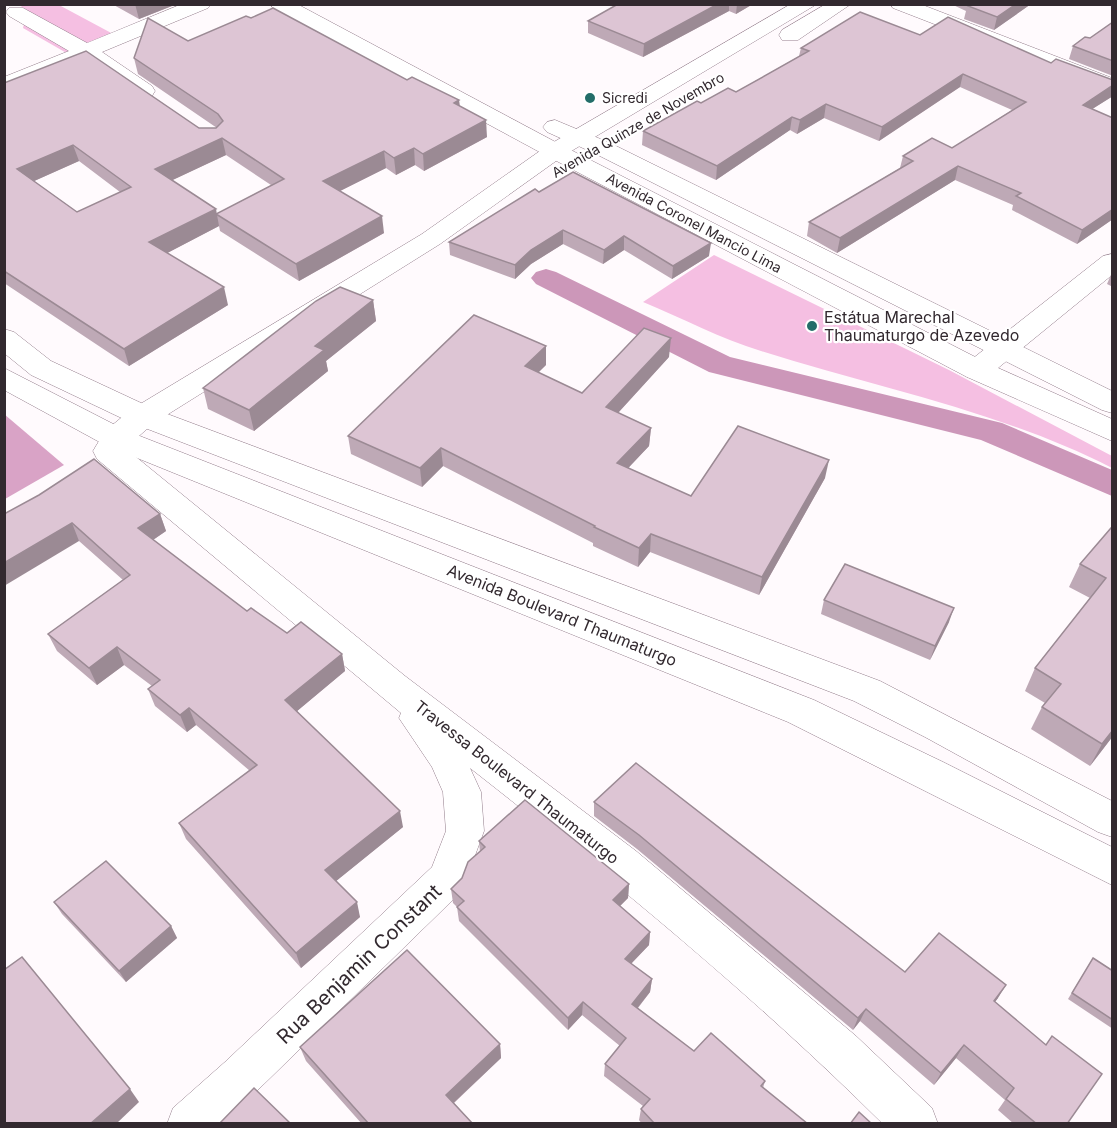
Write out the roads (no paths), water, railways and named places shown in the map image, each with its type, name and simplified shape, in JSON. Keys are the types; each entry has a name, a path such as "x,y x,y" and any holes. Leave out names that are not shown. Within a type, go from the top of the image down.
{"main road":[{"path":"4,85 201,4"},
{"name":"Avenida Coronel Mancio Lima","path":"280,4 555,151 586,150 1002,348 1113,404"},
{"name":"Avenida Coronel Mancio Lima","path":"312,4 586,150 977,370 1113,431"},
{"name":"Avenida Quinze de Novembro","path":"586,150 807,4"},
{"name":"Avenida Quinze de Novembro","path":"112,444 143,416 432,239 841,4"},
{"path":"900,4 1113,86"},
{"path":"10,12 87,52 160,102"},
{"name":"Avenida Quinze de Novembro","path":"432,239 555,151"},
{"path":"977,370 1113,262"},
{"path":"4,338 41,368 143,416 867,691 938,726 1113,820"},
{"name":"Avenida Boulevard Thaumaturgo","path":"4,377 112,444 567,617 801,711 930,773 1113,867"},
{"name":"Travessa Boulevard Thaumaturgo","path":"112,444 393,686 622,864 841,1052 916,1124"},
{"path":"567,617 589,586"},
{"name":"Rua Benjamin Constant","path":"189,1124 241,1078 448,878 465,831 462,792 447,758 393,686"}],"waterway":[{"path":"546,278 720,365 990,431 1112,484"}],"place":[{"name":"Sicredi","path":"590,98"},
{"name":"Estátua Marechal Thaumaturgo de Azevedo","path":"812,326"}]}
